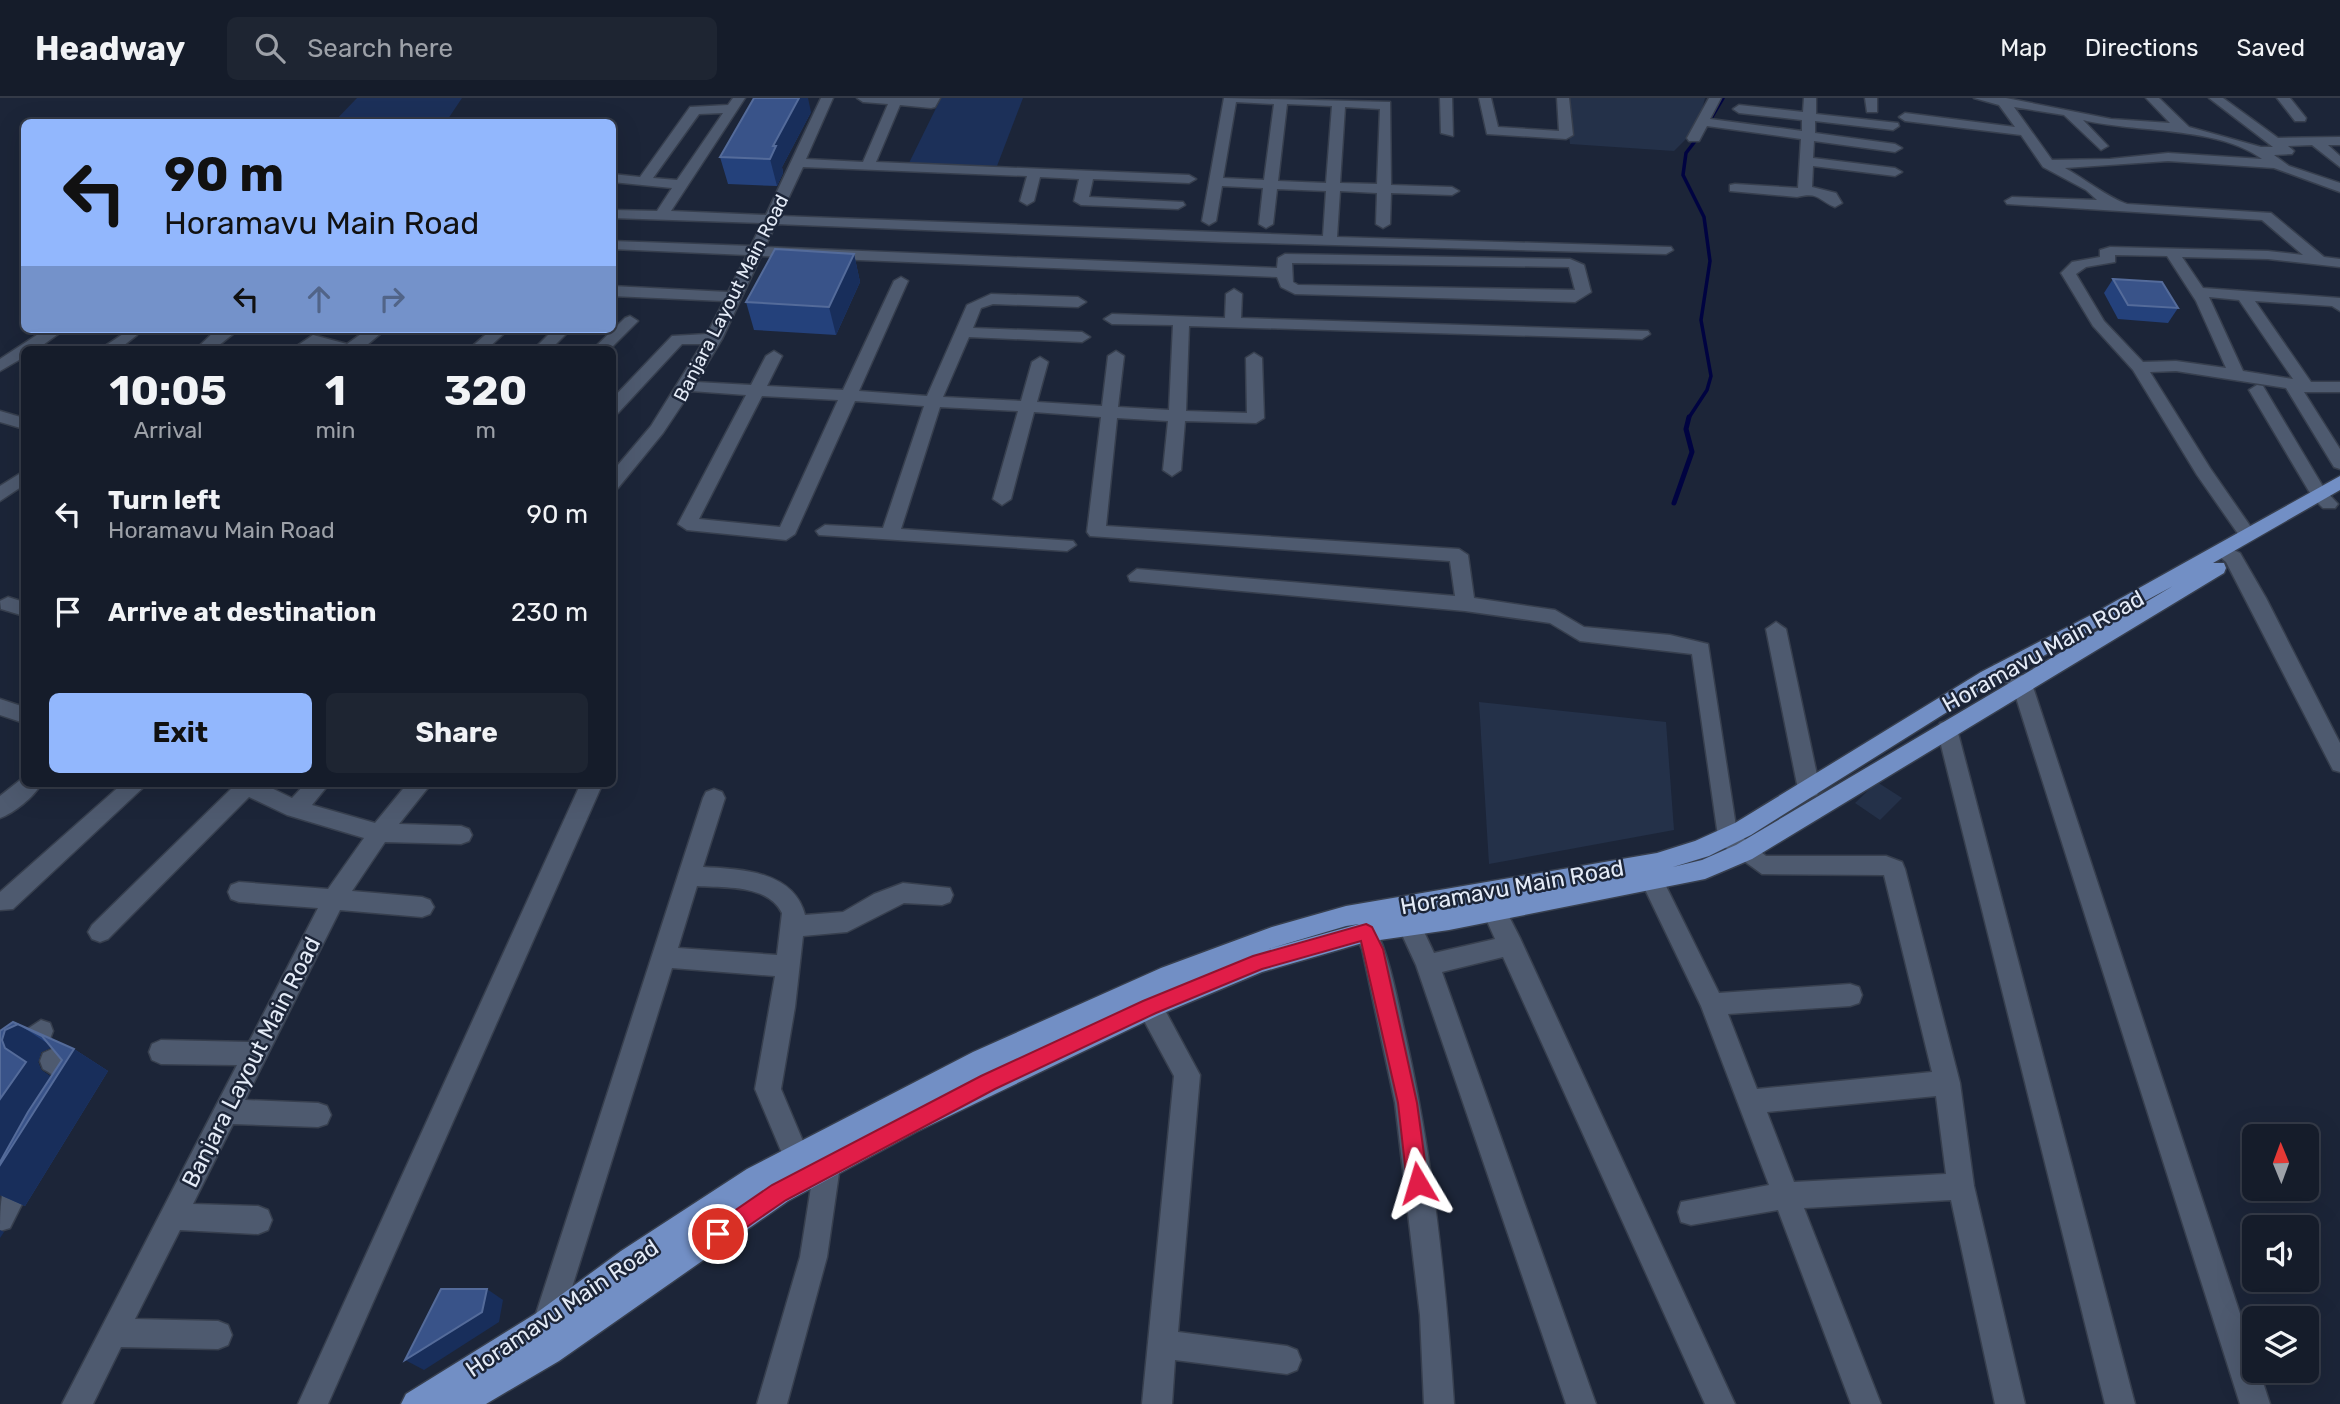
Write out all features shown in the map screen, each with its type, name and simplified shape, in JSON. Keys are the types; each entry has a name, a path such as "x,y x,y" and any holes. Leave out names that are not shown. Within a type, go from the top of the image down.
{"main road":[{"name":"Horamavu Main Road","path":"458,1404 544,1354 779,1192 1142,1000 1207,960 1272,937 1346,916 1652,881 1705,869 1810,789 2001,670 2329,499 2340,482"},
{"name":"Horamavu Main Road","path":"416,1404 545,1324 686,1223 796,1156 982,1060 1142,1000 1259,962 1366,932 1410,926 1490,901 1701,849 1735,844 1947,729 2022,684 2227,554 2247,534 2329,499"}],"street":[{"name":"Banjara Layout Main Road","path":"616,480 646,448 687,386 713,339 773,219 827,98"},
{"path":"863,98 932,104 934,98"},
{"path":"1209,220 1232,98 1386,106 1383,224"},
{"path":"1446,98 1448,133"},
{"path":"1485,98 1492,131 1566,135 1563,98"},
{"path":"1694,138 1707,123 1715,98"},
{"path":"1805,190 1810,98"},
{"path":"1980,98 2068,112 2111,123 2149,122 2260,151 2287,151 2215,98"},
{"path":"2152,98 2186,130"},
{"path":"2283,98 2300,118"},
{"path":"1266,224 1281,100"},
{"path":"2003,101 2048,164 2091,187 2112,205"},
{"path":"868,165 895,102"},
{"path":"1330,241 1339,103"},
{"path":"644,181 695,110 735,104"},
{"path":"661,215 735,104"},
{"path":"1739,109 1893,126"},
{"path":"2068,112 2101,146"},
{"path":"1905,117 2025,132"},
{"path":"2149,122 2182,158"},
{"path":"1707,123 1808,139 1895,148"},
{"path":"2315,141 2340,163"},
{"path":"2274,142 2340,141"},
{"path":"2260,151 2277,164 2340,188"},
{"path":"2048,164 2182,158 2277,164"},
{"path":"1806,161 1895,172"},
{"path":"799,163 1189,179"},
{"path":"1027,201 1035,172"},
{"path":"1087,175 1081,201 1178,205"},
{"path":"616,178 681,185"},
{"path":"1216,182 1452,191"},
{"path":"1735,188 1797,193 1805,190 1830,196 1835,202"},
{"path":"2012,201 2259,214 2272,220 2320,261"},
{"path":"616,214 1330,241 1666,250"},
{"path":"616,245 1284,273"},
{"path":"2247,534 2203,471 2139,367 2098,323 2068,274 2074,266 2085,262 2107,261 2110,259 2105,253 2110,251 2340,262"},
{"path":"2171,252 2197,292 2236,375"},
{"path":"1285,258 1570,263 1577,265 1583,292 1575,297 1295,289 1286,284 1284,273 1285,258"},
{"path":"774,356 760,390 687,524 786,534 901,281"},
{"path":"616,291 734,297"},
{"path":"2197,292 2336,302 2340,306"},
{"path":"1233,322 1234,294"},
{"path":"1330,295 1332,326"},
{"path":"2245,297 2340,463"},
{"path":"890,535 934,399 975,305 983,299 1078,302"},
{"path":"1112,319 1642,334"},
{"path":"604,346 630,321"},
{"path":"1172,470 1181,321"},
{"path":"963,332 1082,337"},
{"path":"31,346 51,333"},
{"path":"209,346 225,333"},
{"path":"305,346 322,333"},
{"path":"357,346 373,333"},
{"path":"481,346 496,333"},
{"path":"545,346 559,333"},
{"path":"113,346 129,335"},
{"path":"616,403 678,340 713,339"},
{"path":"313,340 336,346"},
{"path":"0,366 21,353"},
{"path":"1116,356 1096,532 1459,555 1465,604"},
{"path":"687,386 1256,418 1254,358"},
{"path":"1002,499 1040,362"},
{"path":"2139,367 2176,366 2298,386 2340,387"},
{"path":"2257,390 2329,499"},
{"path":"3,416 21,407"},
{"path":"3,416 21,423"},
{"path":"0,495 21,479"},
{"path":"825,531 1067,545"},
{"path":"2227,554 2269,621 2339,765"},
{"path":"1137,576 1465,604 1555,617 1580,634 1670,642 1701,649 1735,844 1762,866 1886,865 1894,869 1947,1083 1961,1186 2010,1404"},
{"path":"1776,629 1810,789"},
{"path":"2001,670 2022,684 2255,1404"},
{"path":"0,708 21,714"},
{"path":"1947,729 2120,1404"},
{"path":"0,809 26,787"},
{"path":"5,902 133,787"},
{"path":"100,932 242,787"},
{"path":"248,787 295,809 379,834 461,835"},
{"path":"295,809 315,787"},
{"name":"Banjara Layout Main Road","path":"77,1404 334,900 379,834 418,787"},
{"path":"313,1404 591,787"},
{"path":"544,1354 545,1324 714,798"},
{"path":"687,876 751,881 768,886 791,903 795,926 768,1089 796,1156 827,1166 812,1258 772,1404"},
{"path":"1652,881 1712,1004 1866,1404"},
{"path":"239,892 422,907"},
{"path":"795,926 847,922 882,901 903,893 942,895"},
{"path":"1490,901 1720,1404"},
{"path":"1410,926 1428,965 1581,1404"},
{"path":"1366,932 1374,949 1408,1103 1434,1315 1439,1404"},
{"path":"1428,965 1511,945"},
{"path":"662,957 789,967"},
{"path":"1712,1004 1850,995"},
{"path":"1142,1000 1187,1075 1157,1404"},
{"path":"0,1062 41,1031"},
{"path":"162,1052 254,1054"},
{"path":"52,1060 67,1068 81,1082 66,1105"},
{"path":"1749,1102 1947,1083"},
{"path":"225,1111 318,1115"},
{"path":"0,1218 40,1150"},
{"path":"1690,1212 1784,1196 1961,1186"},
{"path":"172,1216 258,1220"},
{"path":"113,1332 218,1335"},
{"path":"1163,1344 1287,1360"}],"shaded area":[{"path":"357,98 462,98 448,119 337,119"},
{"path":"941,98 1023,98 997,166 909,163"},
{"path":"1564,98 1705,98 1697,128 1674,151 1570,144"},
{"path":"1479,702 1666,722 1674,830 1489,864"},
{"path":"1877,782 1902,798 1880,820 1855,803"}],"building":[{"path":"754,98 799,98 773,146 776,146 770,159 720,157"},
{"path":"775,249 854,254 829,307 746,302"},
{"path":"2113,279 2162,282 2178,308 2128,305"},
{"path":"13,1022 18,1024 5,1030 2,1040 5,1048 26,1062 0,1099 0,1031"},
{"path":"22,1026 74,1049 0,1165 28,1112 62,1060 42,1036"},
{"path":"441,1289 487,1289 482,1312 405,1360"}],"waterway":[{"path":"1707,125 1723,98"},
{"path":"1689,418 1707,390 1711,376 1701,320 1710,261 1704,217 1683,175 1686,153 1699,136"},
{"path":"1674,503 1692,452 1686,429 1689,418"}],"route":[{"path":"718,1234 779,1192 907,1122 988,1082 1150,1007 1259,962 1366,932 1374,949 1408,1103 1418,1183"}]}
